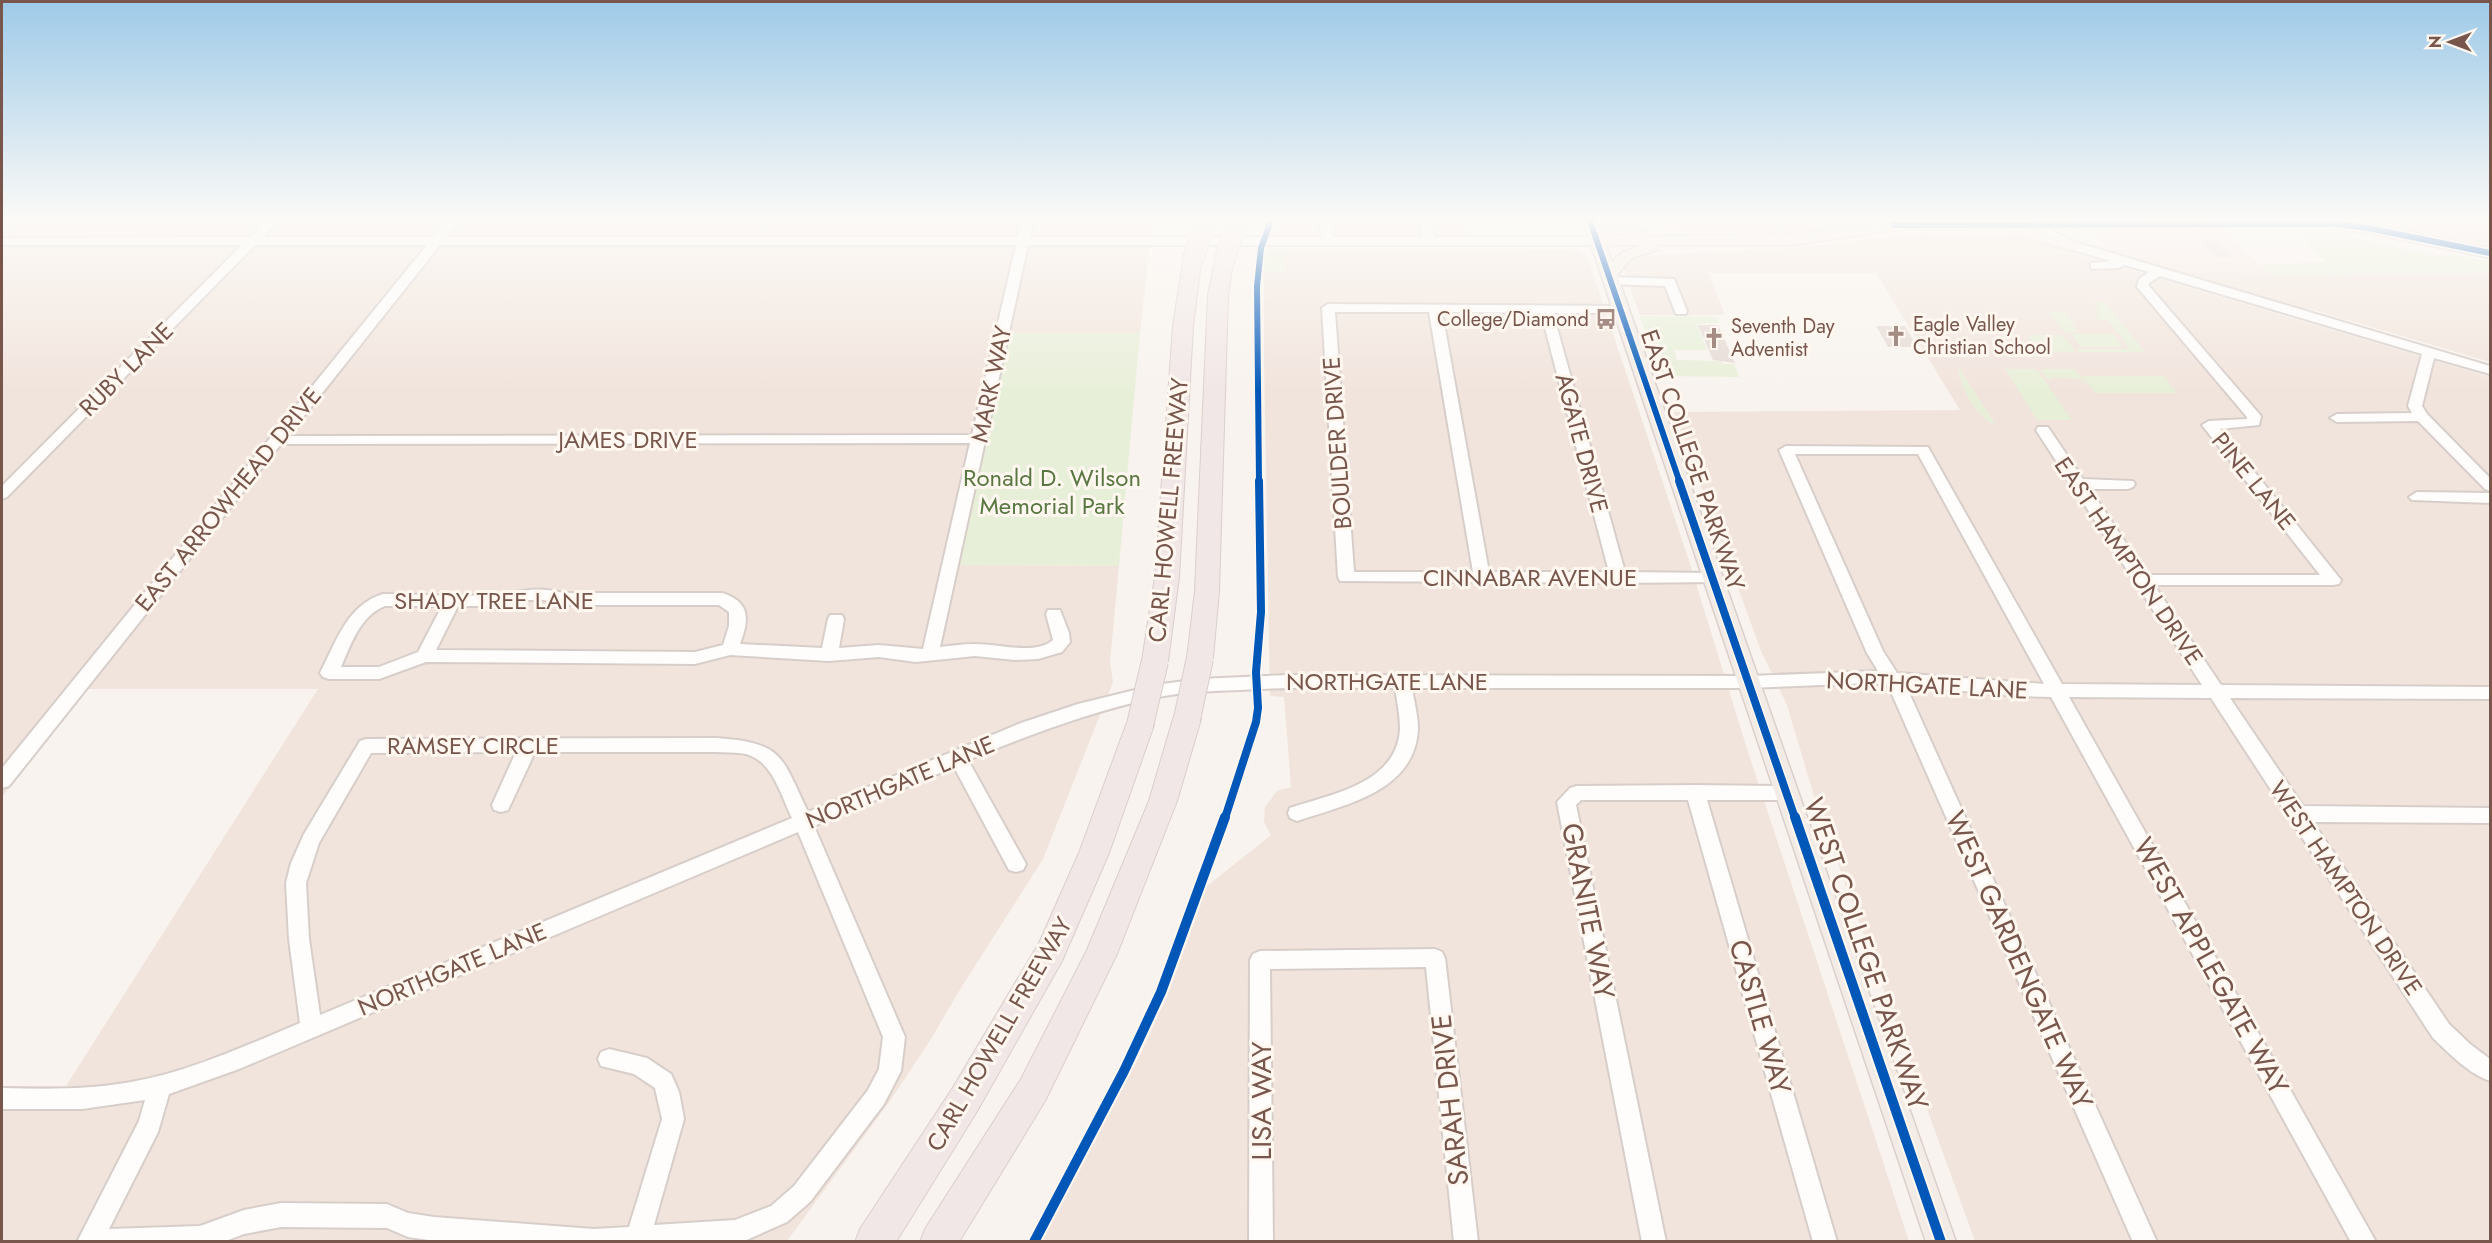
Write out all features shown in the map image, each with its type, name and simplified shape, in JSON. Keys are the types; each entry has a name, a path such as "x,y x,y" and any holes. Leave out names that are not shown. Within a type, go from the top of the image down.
{"highway":[{"name":"CARL HOWELL FREEWAY","path":"873,1242 958,1111 1051,951 1094,853 1140,725 1155,661 1167,577 1183,327 1190,276"},
{"name":"CARL HOWELL FREEWAY","path":"938,1242 1033,1090 1101,954 1162,801 1186,718 1200,658 1208,580 1218,295 1221,276"}],"main road":[{"name":"EAST COLLEGE PARKWAY","path":"1610,278 1749,681"},
{"name":"WEST COLLEGE PARKWAY","path":"1749,681 1941,1242"}],"street":[{"name":"RUBY LANE","path":"2,494 217,276"},
{"name":"EAST ARROWHEAD DRIVE","path":"2,781 408,276"},
{"name":"MARK WAY","path":"930,655 1015,276"},
{"name":"PINE LANE","path":"2142,580 2333,580 2209,425 2250,423 2255,419 2143,287 2143,282 2151,276"},
{"path":"2175,276 2490,370"},
{"path":"1610,278 1670,282 1682,311"},
{"name":"BOULDER DRIVE","path":"1346,577 1328,308 1435,309"},
{"path":"1482,577 1435,309 1621,309"},
{"name":"AGATE DRIVE","path":"1546,309 1619,578"},
{"path":"2429,351 2415,406 2422,417 2490,486"},
{"path":"2337,418 2422,417"},
{"name":"EAST HAMPTON DRIVE","path":"2043,430 2216,691"},
{"name":"JAMES DRIVE","path":"276,440 980,439"},
{"name":"WEST APPLEGATE WAY","path":"1786,450 1923,450 2059,690 2364,1242"},
{"name":"WEST GARDENGATE WAY","path":"1786,450 1875,653 1899,690 2145,1242"},
{"path":"2077,484 2128,484"},
{"path":"2417,497 2490,498"},
{"name":"CINNABAR AVENUE","path":"1346,577 1713,578"},
{"name":"SHADY TREE LANE","path":"730,649 739,617 733,603 722,599 564,599 544,594 528,594 500,600 383,600 374,603 360,613 329,673 379,673 424,656 695,658 730,649 829,656 879,651 930,655 975,650 1015,654 1043,652 1056,648 1062,642 1054,614"},
{"path":"424,656 453,600"},
{"path":"829,656 836,619"},
{"name":"NORTHGATE LANE","path":"2,1099 81,1098 132,1092 231,1062 1027,728 1078,711 1155,691 1199,685 1257,682 1749,681 1870,677 2018,690 2490,693"},
{"path":"1297,813 1372,788 1393,771 1403,755 1408,734 1403,681"},
{"name":"WEST HAMPTON DRIVE","path":"2216,691 2441,1031 2462,1052 2490,1071"},
{"path":"501,805 529,745"},
{"name":"RAMSEY CIRCLE","path":"89,1241 200,1238 244,1222 281,1215 387,1216 408,1225 434,1229 594,1241 636,1241 735,1232 779,1214 802,1194 870,1106 890,1071 894,1037 803,822 775,763 767,755 747,747 366,746 311,840 301,863 296,883 299,939 312,1028"},
{"path":"957,758 1016,864"},
{"name":"CASTLE WAY","path":"1695,792 1825,1242"},
{"name":"GRANITE WAY","path":"1654,1242 1566,802 1578,793 1788,793"},
{"path":"2297,814 2490,815"},
{"name":"SARAH DRIVE","path":"1260,960 1435,958 1466,1242"},
{"name":"LISA WAY","path":"1260,960 1261,1242"},
{"path":"609,1059 639,1065 663,1082 668,1092 673,1119 636,1241"},
{"path":"89,1241 150,1124 160,1085"}],"shaded area":[{"path":"2,276 1146,276 1140,333 1010,333 961,565 1119,566 1110,662 1113,682 1043,859 892,1098 787,1241 2,1241 2,1086 66,1086 318,689 87,689 2,797"},
{"path":"1264,276 1594,276 1689,561 1748,752 1909,1241 1037,1242 1051,1224 1142,1051 1171,986 1207,886 1271,835 1264,822 1265,807 1277,791 1291,787 1284,697 1270,696"},
{"path":"1626,276 1709,276 1725,315 1640,315"},
{"path":"1878,276 2150,276 2490,377 2490,1241 1975,1241 1817,806 1787,705 1761,651 1674,412 1960,410"},
{"path":"2196,276 2490,276 2490,362 2310,309 2303,309"}],"green space":[{"path":"2094,302 2105,302 2145,352 2079,352 2077,349 2130,349 2108,320 2098,320 2094,315 2099,315 2095,309 2099,309"},
{"path":"2048,311 2065,312 2075,324 2071,324 2078,332 2065,332"},
{"path":"1640,316 1716,317 1719,323 1697,324 1707,350 1674,350 1677,360 1721,361 1723,364 1734,364 1739,377 1661,376"},
{"name":"Ronald D. Wilson Memorial Park","path":"1010,333 1140,333 1119,566 960,565"},
{"path":"2071,334 2113,334 2123,347 2081,347"},
{"path":"2028,335 2062,335 2077,353 2037,350"},
{"path":"2005,369 2037,369 2072,420 2037,420"},
{"path":"2040,369 2075,369 2089,388 2080,379 2051,377 2052,380 2048,380"},
{"path":"1958,371 1961,371 1995,424 1976,409 1963,386"},
{"path":"2082,376 2164,376 2177,393 2095,393"}],"building":[{"name":"Seventh Day Adventist","path":"1698,325 1718,325 1735,363 1713,360"},
{"name":"Eagle Valley Christian School","path":"1876,326 1905,326 1917,347 1888,347"}],"cycle path":[{"path":"1034,1242 1124,1071 1161,992 1231,801 1256,722 1258,708 1256,672 1261,612 1258,276"},
{"path":"1609,276 1941,1242"}],"place":[{"name":"College/Diamond","path":"1606,319"},
{"name":"Eagle Valley Christian School","path":"1896,336"},
{"name":"Seventh Day Adventist","path":"1714,338"}]}
